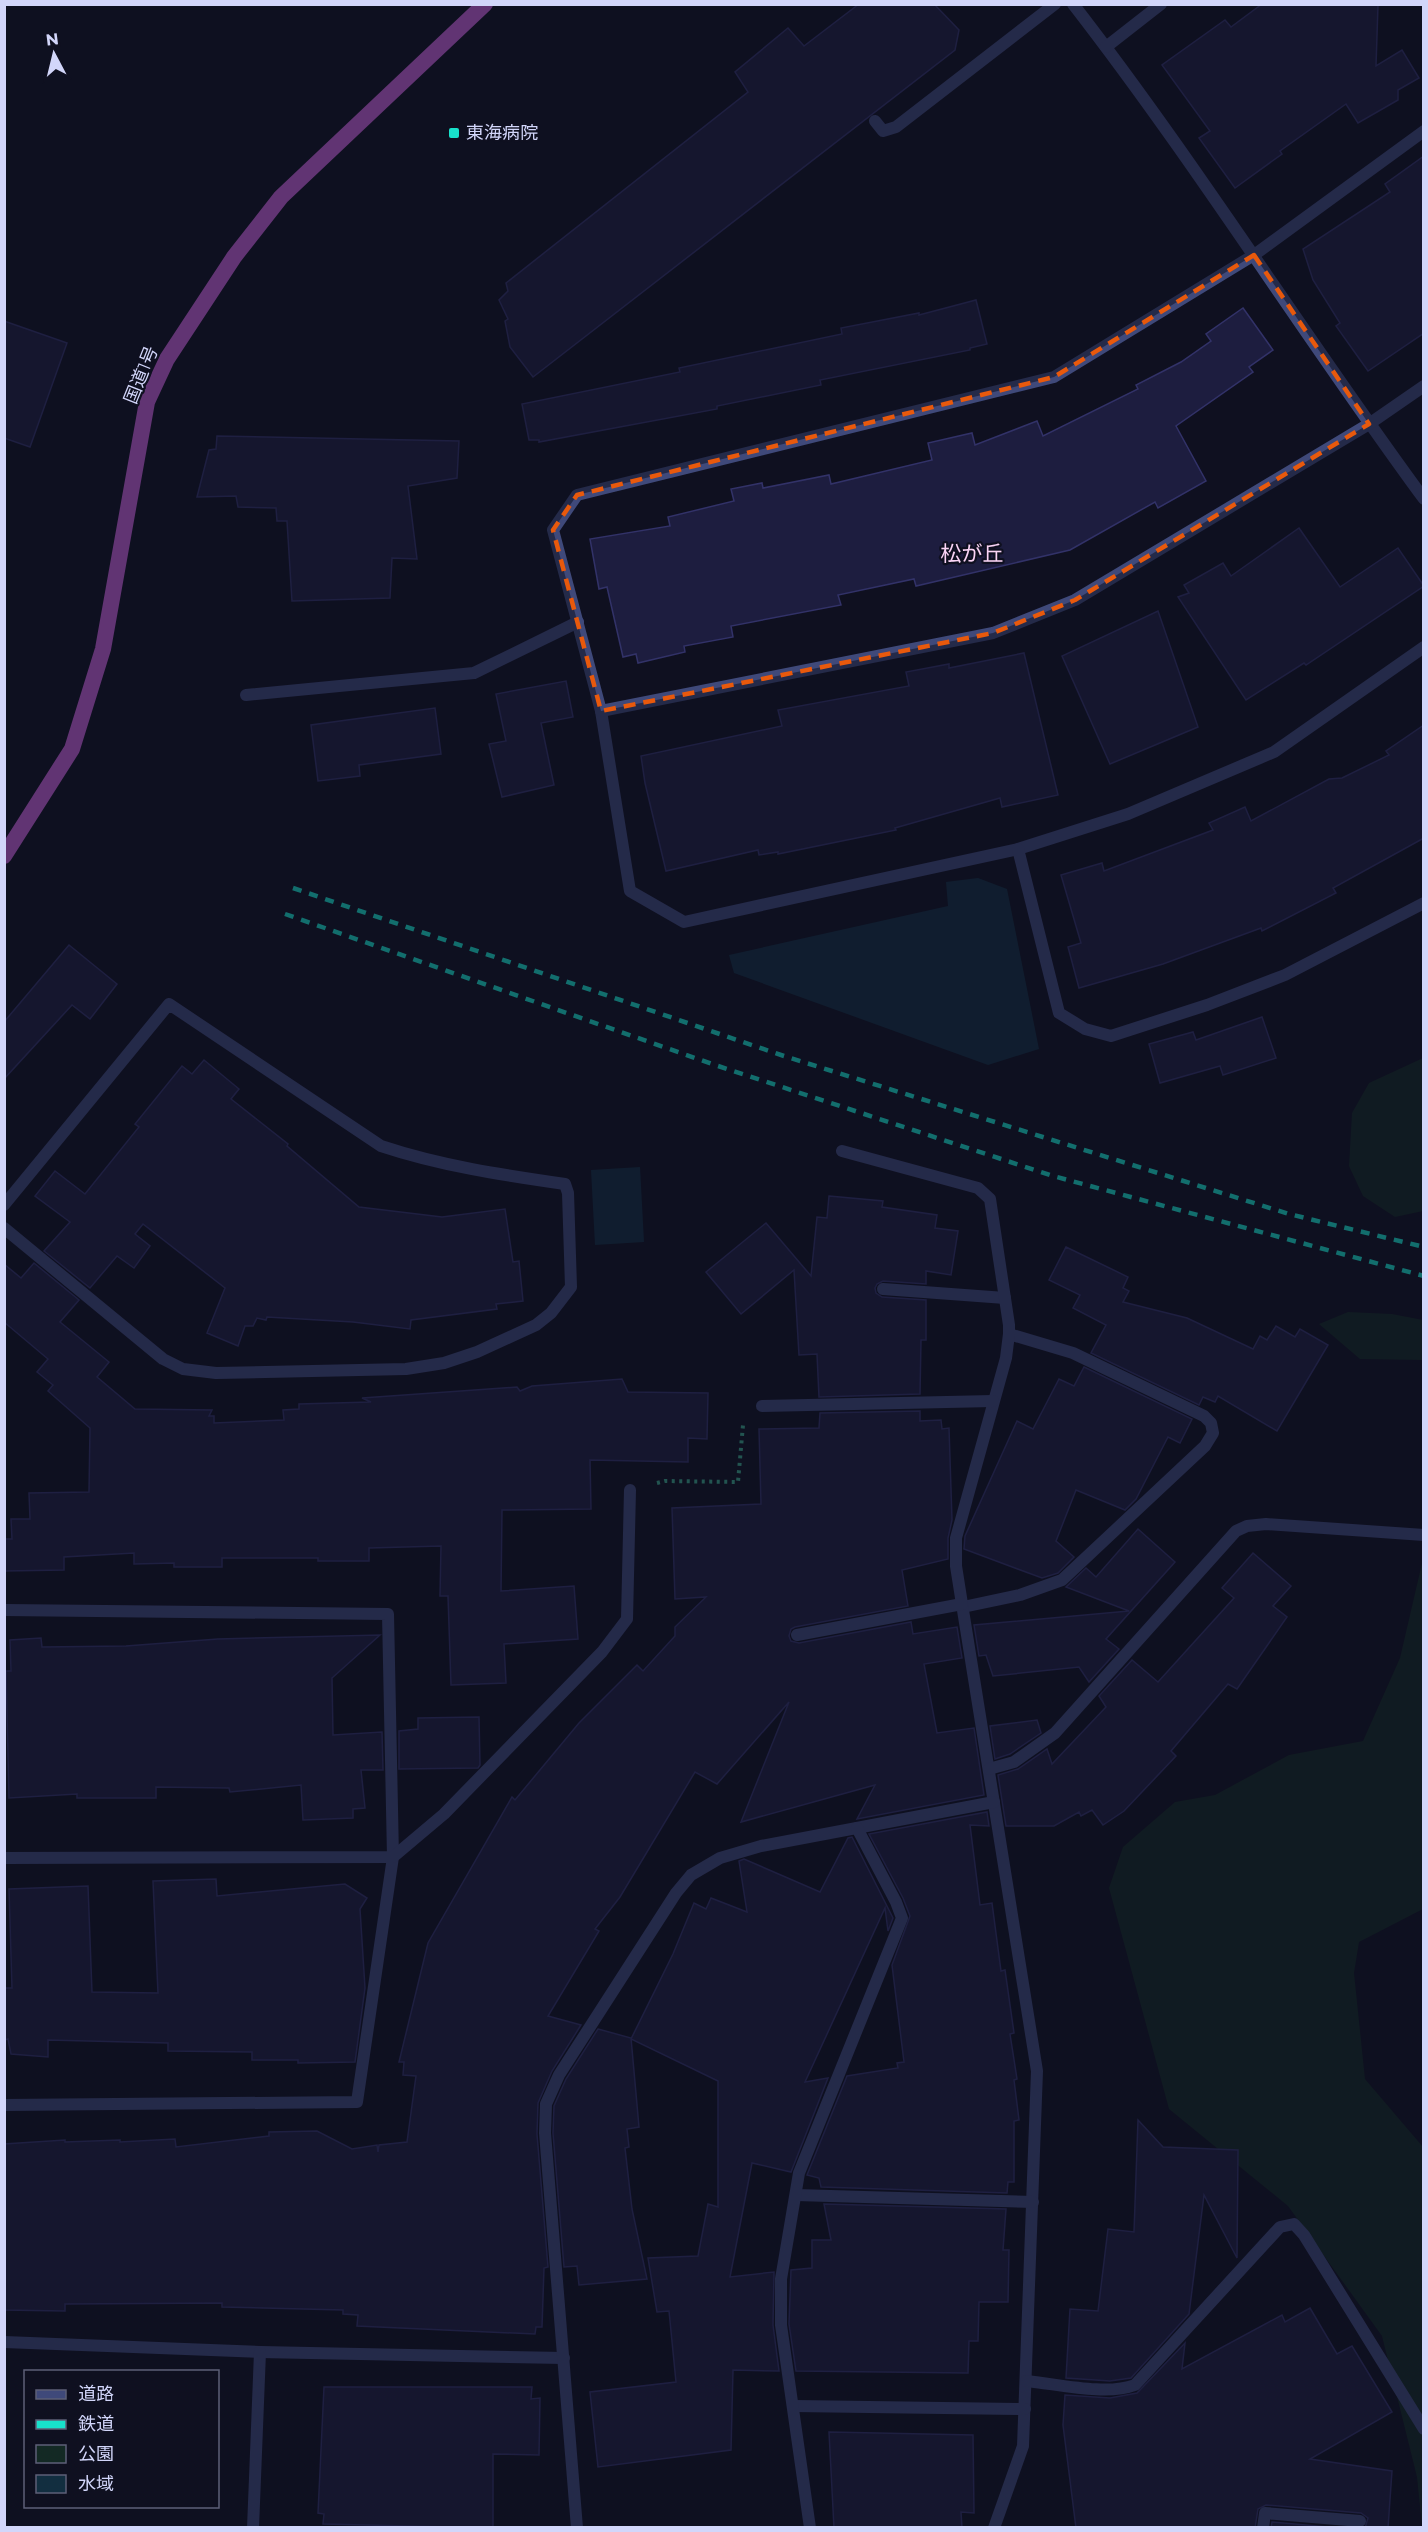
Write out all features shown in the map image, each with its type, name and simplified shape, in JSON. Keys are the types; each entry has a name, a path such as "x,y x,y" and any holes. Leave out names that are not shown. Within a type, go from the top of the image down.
{"highway":[{"name":"国道1号","path":"4,856 72,749 104,649 147,402 166,358 234,256 281,197 485,4"}],"street":[{"path":"875,121 883,131 896,127 1055,4"},
{"path":"1073,4 1254,255 1369,424 1424,499"},
{"path":"1106,47 1161,4"},
{"path":"1424,131 1254,255 1054,376 577,495 553,530 601,711 630,891 684,922 1018,849 1128,814 1274,752 1424,647"},
{"path":"601,711 993,633 1075,600 1369,424 1424,386"},
{"path":"246,695 474,673 578,622"},
{"path":"1018,849 1059,1013 1085,1029 1111,1036 1207,1005 1285,975 1424,903"},
{"path":"4,1205 169,1004 381,1146 418,1158 491,1173 565,1184 568,1193 571,1287 550,1313 536,1325 477,1352 444,1363 406,1369 216,1373 183,1369 163,1359 4,1228"},
{"path":"842,1152 978,1188 990,1198 1009,1334 1006,1358 956,1538 956,1566 1037,2071 1023,2446 993,2528"},
{"path":"884,1289 1005,1298"},
{"path":"797,1635 1020,1595 1062,1580 1205,1446 1213,1433 1211,1423 1204,1416 1073,1353 1009,1334"},
{"path":"762,1406 993,1401"},
{"path":"4,1858 393,1857 453,1806 602,1652 627,1618 630,1490"},
{"path":"989,1769 1014,1762 1056,1733 1236,1531 1247,1526 1266,1524 1424,1535"},
{"path":"4,1610 388,1614 393,1857 357,2102 4,2105"},
{"path":"577,2528 545,2133 546,2104 559,2074 676,1893 691,1875 720,1858 761,1846 994,1802"},
{"path":"810,2528 781,2325 781,2279 799,2173 810,2140 899,1930 902,1918 857,1828"},
{"path":"796,2195 1033,2202"},
{"path":"1026,2381 1108,2390 1122,2390 1136,2385 1280,2227 1294,2224 1304,2235 1424,2429"},
{"path":"4,2342 260,2352 564,2358"},
{"path":"253,2528 260,2352"},
{"path":"794,2406 1025,2409"},
{"path":"1263,2528 1265,2513 1360,2521"}],"path":[{"path":"630,1490 665,1481 738,1482 745,1406 762,1406"}],"highlighted area":[{"path":"1254,255 1369,424 1075,600 993,633 601,711 553,530 577,495 1054,377"}],"green space":[{"path":"1423,1058 1423,1211 1395,1217 1363,1196 1349,1166 1352,1113 1369,1083"},
{"path":"1348,1312 1392,1314 1423,1320 1423,1360 1360,1359 1319,1324"},
{"path":"1423,1559 1423,1909 1359,1942 1354,1973 1365,2079 1423,2147 1422,2527 1417,2477 1382,2336 1288,2206 1169,2109 1109,1888 1123,1847 1175,1802 1215,1795 1289,1755 1363,1741 1400,1658"}],"water":[{"path":"978,878 1007,889 1039,1049 988,1065 734,973 729,955 948,906 946,882"},
{"path":"640,1167 644,1242 595,1245 591,1170"}],"building":[{"path":"859,4 934,4 959,30 955,50 533,377 510,347 505,321 508,319 499,300 508,291 506,283 748,92 735,72 788,28 804,46"},
{"path":"1262,4 1378,5 1376,66 1402,50 1419,78 1398,90 1398,100 1358,123 1346,104 1280,151 1282,154 1235,188 1199,138 1210,131 1162,65 1225,20 1231,27"},
{"path":"1424,156 1424,333 1368,371 1336,326 1340,323 1313,280 1303,249 1390,192 1385,184"},
{"path":"976,300 987,344 970,348 970,350 820,380 821,385 717,406 717,409 539,442 539,440 529,440 522,404 680,372 679,368 842,334 841,328 919,313 919,315"},
{"path":"1243,308 1273,350 1249,367 1253,372 1176,426 1206,481 1158,508 1155,502 1070,550 916,586 914,579 838,595 841,605 731,626 733,637 684,646 685,652 638,663 636,654 623,657 607,587 599,589 590,539 670,526 668,517 734,501 731,489 762,483 763,488 829,475 831,484 932,460 928,443 972,433 975,445 1037,421 1043,436 1138,389 1136,385 1181,362 1211,341 1206,334"},
{"path":"4,321 67,343 30,447 4,438"},
{"path":"217,436 459,441 457,478 408,486 417,559 392,558 390,598 292,601 287,521 277,521 276,508 238,507 236,496 197,497 209,450 216,449"},
{"path":"1299,528 1340,587 1398,548 1424,586 1306,665 1304,663 1246,700 1178,597 1189,593 1184,585 1223,563 1231,576"},
{"path":"1158,611 1198,727 1110,764 1062,656"},
{"path":"1024,653 1058,795 1002,807 1000,798 895,828 896,830 778,854 778,852 759,855 758,850 666,871 645,783 641,756 782,726 778,710 909,686 906,672 949,664 949,668"},
{"path":"566,681 573,717 541,723 554,785 502,797 489,744 506,741 496,694"},
{"path":"435,708 441,754 359,765 360,776 318,781 311,725"},
{"path":"1424,725 1424,838 1333,888 1336,893 1262,931 1261,928 1163,964 1079,988 1068,947 1081,943 1061,875 1102,863 1104,871 1213,830 1209,823 1245,807 1251,821 1329,779 1342,778 1389,755 1386,751"},
{"path":"69,945 117,984 90,1019 72,1005 4,1079 4,1022"},
{"path":"1262,1017 1276,1058 1223,1075 1220,1066 1160,1083 1149,1044 1193,1032 1196,1040"},
{"path":"204,1060 239,1089 231,1099 288,1144 287,1146 359,1207 442,1217 505,1209 513,1262 519,1261 523,1301 496,1304 497,1309 411,1320 410,1329 353,1322 257,1318 253,1326 245,1326 238,1346 207,1333 225,1288 143,1224 135,1234 150,1246 134,1268 117,1256 90,1288 44,1251 70,1222 35,1196 55,1171 85,1194 139,1127 135,1124 182,1066 192,1074"},
{"path":"829,1196 883,1201 882,1207 937,1215 935,1228 958,1231 951,1275 926,1271 926,1284 883,1281 875,1288 876,1293 882,1297 926,1300 926,1340 921,1340 920,1394 819,1397 817,1354 799,1355 794,1270 741,1314 706,1272 766,1223 811,1276 817,1217 827,1218"},
{"path":"1066,1247 1128,1277 1123,1288 1129,1291 1123,1302 1187,1318 1253,1349 1260,1336 1267,1340 1276,1326 1295,1337 1300,1329 1328,1345 1277,1431 1218,1396 1215,1402 1203,1397 1199,1405 1091,1353 1106,1325 1073,1308 1080,1295 1049,1280"},
{"path":"34,1263 79,1300 60,1322 109,1362 97,1377 135,1409 212,1410 209,1416 214,1416 214,1423 284,1420 283,1410 299,1409 299,1404 371,1402 362,1398 517,1387 520,1391 532,1386 622,1379 628,1392 708,1393 707,1439 688,1438 688,1462 590,1460 591,1509 502,1510 501,1591 574,1586 578,1639 504,1644 506,1683 451,1685 448,1596 440,1596 441,1546 369,1548 369,1561 318,1561 318,1558 222,1558 222,1567 174,1567 174,1563 134,1564 134,1553 64,1557 64,1570 4,1571 4,1539 12,1539 11,1519 30,1519 29,1493 89,1492 90,1428 48,1391 53,1385 37,1372 48,1359 4,1322 4,1264 21,1278"},
{"path":"1084,1367 1192,1419 1180,1443 1168,1437 1136,1499 1125,1510 1076,1490 1056,1541 1074,1557 1058,1573 1042,1578 964,1549 965,1536 1017,1421 1033,1429 1059,1379 1074,1386"},
{"path":"920,1411 920,1421 941,1420 942,1429 949,1428 952,1520 948,1538 948,1559 902,1570 908,1606 795,1627 791,1629 789,1636 791,1641 799,1643 911,1622 913,1634 957,1627 962,1658 924,1664 937,1733 974,1728 984,1795 857,1819 875,1785 741,1822 789,1702 717,1784 695,1772 620,1897 595,1929 599,1931 548,2016 581,2025 552,2071 538,2103 537,2134 548,2267 544,2268 542,2327 536,2327 535,2334 357,2326 358,2315 343,2314 343,2310 222,2307 222,2303 65,2304 65,2311 4,2310 4,2144 65,2140 65,2142 120,2140 120,2142 175,2139 176,2147 269,2136 269,2132 317,2131 352,2149 377,2145 378,2152 379,2145 407,2142 416,2076 403,2075 404,2062 399,2062 428,1943 512,1797 515,1800 579,1723 637,1665 643,1671 675,1636 675,1627 706,1597 675,1599 672,1508 761,1504 759,1429 819,1428 820,1413"},
{"path":"1138,1529 1175,1562 1106,1639 1119,1649 1089,1682 1079,1667 993,1676 986,1655 979,1656 974,1625 1129,1611 1066,1587 1086,1568 1096,1577"},
{"path":"1253,1553 1291,1586 1273,1606 1287,1617 1237,1689 1228,1684 1171,1751 1176,1756 1124,1811 1103,1825 1092,1810 1081,1816 1079,1812 1054,1826 1006,1826 998,1775 1018,1769 1047,1749 1052,1764 1106,1707 1099,1696 1132,1660 1158,1682 1234,1598 1222,1588"},
{"path":"380,1635 332,1678 333,1735 382,1732 383,1770 361,1770 365,1808 353,1809 353,1818 303,1820 301,1785 230,1792 229,1788 156,1787 156,1798 77,1798 77,1794 9,1798 6,1671 11,1671 10,1640 41,1638 42,1647 126,1646 218,1639"},
{"path":"479,1717 480,1765 478,1768 399,1769 399,1731 418,1729 418,1718"},
{"path":"1037,1720 1041,1733 1010,1754 995,1759 990,1726"},
{"path":"987,1812 989,1826 970,1825 980,1905 992,1903 1001,1971 1005,1970 1014,2033 1010,2034 1017,2079 1014,2080 1019,2120 1014,2121 1014,2182 1008,2182 1007,2193 821,2187 819,2178 807,2175 847,2076 898,2068 897,2063 904,2062 892,1965 910,1916 869,1834"},
{"path":"852,1837 893,1918 888,1931 885,1908 805,2082 828,2078 791,2172 752,2163 730,2277 774,2272 773,2325 779,2371 733,2370 731,2450 598,2467 590,2392 676,2382 669,2311 657,2312 648,2258 698,2256 708,2204 718,2207 718,2081 631,2039 673,1954 694,1903 706,1909 711,1898 747,1912 739,1861 744,1859 820,1892 848,1838"},
{"path":"216,1879 217,1896 345,1884 367,1898 360,1909 365,1988 355,2062 298,2063 298,2060 252,2060 252,2052 168,2051 168,2043 48,2040 48,2057 11,2054 8,2039 4,2040 4,1988 12,1988 9,1889 88,1886 92,1992 158,1993 153,1881"},
{"path":"598,2029 631,2038 639,2127 627,2129 629,2147 625,2148 632,2209 647,2279 579,2285 577,2266 564,2267 553,2133 554,2106 566,2079"},
{"path":"1138,2120 1163,2147 1238,2150 1237,2258 1204,2195 1189,2314 1131,2378 1110,2381 1066,2378 1070,2309 1098,2311 1108,2229 1134,2232"},
{"path":"824,2204 1006,2209 1003,2250 1009,2250 1008,2302 979,2302 978,2341 969,2341 968,2373 796,2371 789,2324 791,2270 812,2268 812,2240 831,2240"},
{"path":"1310,2308 1337,2354 1352,2346 1392,2412 1310,2459 1392,2471 1388,2528 1365,2528 1368,2518 1361,2513 1266,2505 1258,2509 1255,2528 1076,2528 1063,2425 1065,2395 1110,2398 1137,2393 1185,2343 1182,2369 1282,2315 1285,2322"},
{"path":"324,2387 532,2387 531,2399 540,2398 539,2455 493,2454 493,2528 323,2524 324,2514 318,2513"},
{"path":"829,2432 973,2435 974,2513 961,2512 962,2528 834,2528"},
{"path":"1272,2522 1339,2528 1271,2528"}],"railway":[{"path":"293,888 784,1056 1289,1214 1424,1247"},
{"path":"285,914 712,1064 1053,1176 1424,1276"}],"place":[{"name":"東海病院","path":"454,133"}],"district":[{"name":"松が丘","path":"972,554"}]}
